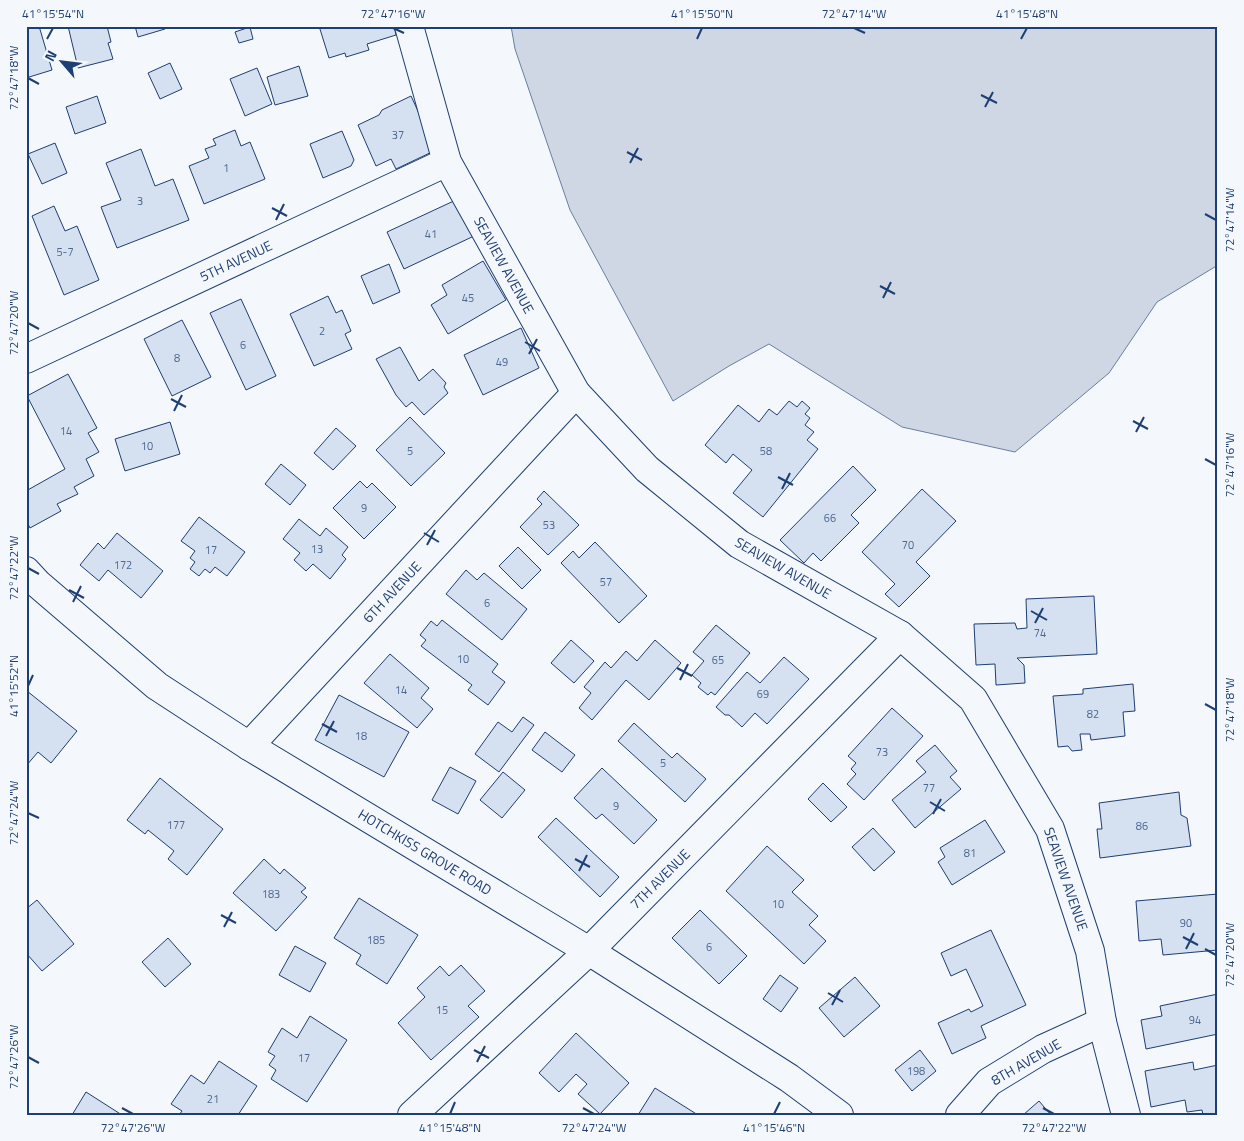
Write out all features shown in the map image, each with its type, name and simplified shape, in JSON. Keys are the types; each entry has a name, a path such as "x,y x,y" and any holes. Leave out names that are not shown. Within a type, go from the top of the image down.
{"street":[{"name":"SEAVIEW AVENUE","path":"409,26 447,162 576,393 647,469 738,544 900,635 972,699 1050,829 1090,951 1102,1022 1126,1115"},
{"name":"5TH AVENUE","path":"26,359 447,162"},
{"name":"6TH AVENUE","path":"250,746 576,393"},
{"name":"HOTCHKISS GROVE ROAD","path":"26,571 38,584 157,686 250,746 589,951 788,1078 839,1115"},
{"name":"7TH AVENUE","path":"412,1115 589,951 900,635"},
{"name":"8TH AVENUE","path":"960,1115 989,1082 1043,1049 1102,1022"}],"shaded area":[{"path":"511,26 1218,26 1218,265 1157,302 1109,373 1015,452 902,427 769,344 729,366 673,401 570,210 515,49"}],"building":[{"path":"26,26 39,26 52,70 26,78"},
{"path":"68,26 107,26 111,42 108,43 113,59 78,68"},
{"path":"135,26 164,26 165,29 138,37"},
{"path":"319,26 394,26 396,35 367,44 369,50 346,57 345,53 329,58"},
{"path":"250,27 253,39 239,43 235,32"},
{"path":"170,63 182,89 160,99 148,73"},
{"path":"299,66 308,96 275,105 267,77"},
{"path":"257,68 272,104 245,116 230,79"},
{"path":"97,96 106,123 75,134 66,107"},
{"path":"411,96 436,150 396,169 391,159 376,166 358,125 379,115 382,110"},
{"path":"235,130 241,146 250,142 265,179 204,204 189,166 209,158 205,149 216,145 213,139"},
{"path":"342,131 354,160 351,166 323,178 310,144"},
{"path":"55,143 67,173 42,184 28,154"},
{"path":"141,149 155,186 173,179 189,220 117,248 101,207 121,200 106,163"},
{"path":"458,199 474,236 404,269 387,232"},
{"path":"54,206 65,231 77,226 99,280 64,295 32,216"},
{"path":"483,261 506,300 448,334 431,305 447,295 442,285"},
{"path":"389,264 400,292 373,304 361,276"},
{"path":"328,296 336,313 342,310 351,331 345,334 352,349 314,366 290,314"},
{"path":"241,299 276,376 246,390 210,313"},
{"path":"182,320 211,377 172,396 144,339"},
{"path":"521,328 539,368 483,395 464,355"},
{"path":"400,347 419,381 433,369 446,383 444,387 448,393 424,415 412,402 406,407 396,395 376,359"},
{"path":"68,374 97,428 88,433 99,452 86,459 94,476 74,487 78,494 57,504 61,511 30,528 26,520 26,491 65,469 27,396"},
{"path":"789,401 797,407 802,401 810,408 805,414 810,418 805,425 814,432 807,440 818,449 763,517 733,493 752,470 733,454 726,463 705,445 738,405 759,422 769,409 777,415"},
{"path":"410,417 445,453 411,486 376,450"},
{"path":"170,422 180,454 125,471 115,439"},
{"path":"336,428 356,446 333,470 314,453"},
{"path":"281,464 306,485 290,505 265,484"},
{"path":"853,466 876,490 851,515 859,523 821,561 813,553 804,563 780,540"},
{"path":"360,481 367,488 372,483 396,507 364,539 333,508"},
{"path":"922,489 956,521 916,562 930,576 899,607 885,594 895,584 862,552"},
{"path":"544,491 579,525 548,555 520,527 542,504 537,499"},
{"path":"199,517 245,552 227,576 215,567 210,573 205,569 199,576 190,569 195,562 190,558 195,551 181,541"},
{"path":"299,519 320,536 326,528 348,547 342,555 346,559 330,579 313,564 306,571 294,560 300,553 283,539"},
{"path":"117,533 163,571 141,598 108,570 99,581 80,565 98,543 104,549"},
{"path":"595,542 647,596 619,623 561,563 573,551 579,558"},
{"path":"518,547 541,570 522,589 499,566"},
{"path":"466,570 477,580 484,573 527,609 502,640 446,594"},
{"path":"1094,596 1097,654 1017,658 1024,665 1025,683 996,685 995,664 976,665 974,624 1015,623 1017,629 1027,628 1026,599"},
{"path":"442,620 498,664 492,672 505,682 488,705 468,690 472,685 421,646 426,640 420,635 431,621 437,626"},
{"path":"716,625 750,653 715,695 711,692 708,695 698,687 701,683 692,675 704,661 693,652"},
{"path":"571,640 594,661 574,683 551,663"},
{"path":"655,640 681,663 649,700 626,680 592,720 579,708 591,693 584,687 605,662 611,668 626,651 637,661"},
{"path":"390,654 429,688 421,698 433,709 417,728 364,683"},
{"path":"784,657 809,679 767,724 755,713 742,727 729,715 725,715 716,707 747,672 760,683"},
{"path":"1133,684 1135,711 1123,712 1125,736 1091,740 1090,734 1080,734 1082,750 1072,751 1068,746 1058,747 1053,696 1083,694 1083,689"},
{"path":"27,691 77,731 51,763 38,752 26,766"},
{"path":"339,695 409,732 384,777 315,740"},
{"path":"892,708 923,736 864,800 847,784 856,774 851,769 856,763 848,756"},
{"path":"523,717 534,725 499,772 475,754 498,722 512,732"},
{"path":"634,723 672,758 677,753 706,779 685,802 618,741"},
{"path":"545,732 575,755 562,772 532,750"},
{"path":"935,745 957,771 950,777 961,789 915,828 892,800 926,772 916,761"},
{"path":"450,767 476,781 458,814 432,800"},
{"path":"602,768 657,820 634,844 602,814 596,819 574,798"},
{"path":"503,772 525,790 502,818 480,800"},
{"path":"160,778 223,829 187,875 168,859 174,851 148,830 145,834 127,820"},
{"path":"823,783 847,807 831,822 808,799"},
{"path":"1179,792 1181,815 1187,818 1191,846 1100,858 1097,829 1102,829 1099,803"},
{"path":"556,818 619,877 600,897 538,837"},
{"path":"985,820 1005,852 952,885 938,862 945,857 940,848"},
{"path":"873,828 895,852 874,871 852,847"},
{"path":"767,846 804,880 792,892 818,916 809,925 826,941 804,964 726,891"},
{"path":"264,859 280,874 284,869 306,888 301,892 307,897 276,931 233,893"},
{"path":"1218,894 1218,950 1163,955 1161,939 1139,941 1136,901"},
{"path":"359,898 418,935 387,984 356,964 361,955 334,938"},
{"path":"37,900 74,944 42,971 26,953 26,909"},
{"path":"700,910 747,956 719,984 672,938"},
{"path":"991,930 1026,1005 981,1026 986,1038 952,1054 938,1023 969,1009 971,1012 983,1006 966,969 951,976 941,953"},
{"path":"168,938 191,964 165,987 142,962"},
{"path":"295,946 326,963 310,992 279,975"},
{"path":"461,965 485,991 468,1006 479,1017 431,1060 398,1023 425,997 417,988 440,966 449,976"},
{"path":"780,975 798,988 781,1012 763,999"},
{"path":"855,977 880,1006 844,1037 819,1008"},
{"path":"1218,994 1218,1034 1146,1049 1141,1020 1162,1016 1160,1006"},
{"path":"310,1016 347,1040 307,1102 271,1079 276,1070 269,1065 275,1056 268,1052 282,1028 297,1038"},
{"path":"576,1033 629,1083 600,1114 578,1094 587,1084 576,1074 559,1092 539,1073"},
{"path":"920,1050 936,1071 912,1091 895,1070"},
{"path":"219,1061 257,1086 238,1115 179,1115 182,1111 171,1104 191,1075 204,1084"},
{"path":"1193,1062 1194,1070 1218,1065 1218,1115 1203,1115 1202,1110 1187,1112 1185,1100 1151,1107 1145,1071"},
{"path":"655,1088 698,1115 638,1115"},
{"path":"86,1092 122,1115 72,1115"},
{"path":"1039,1101 1051,1115 1023,1115"}]}
